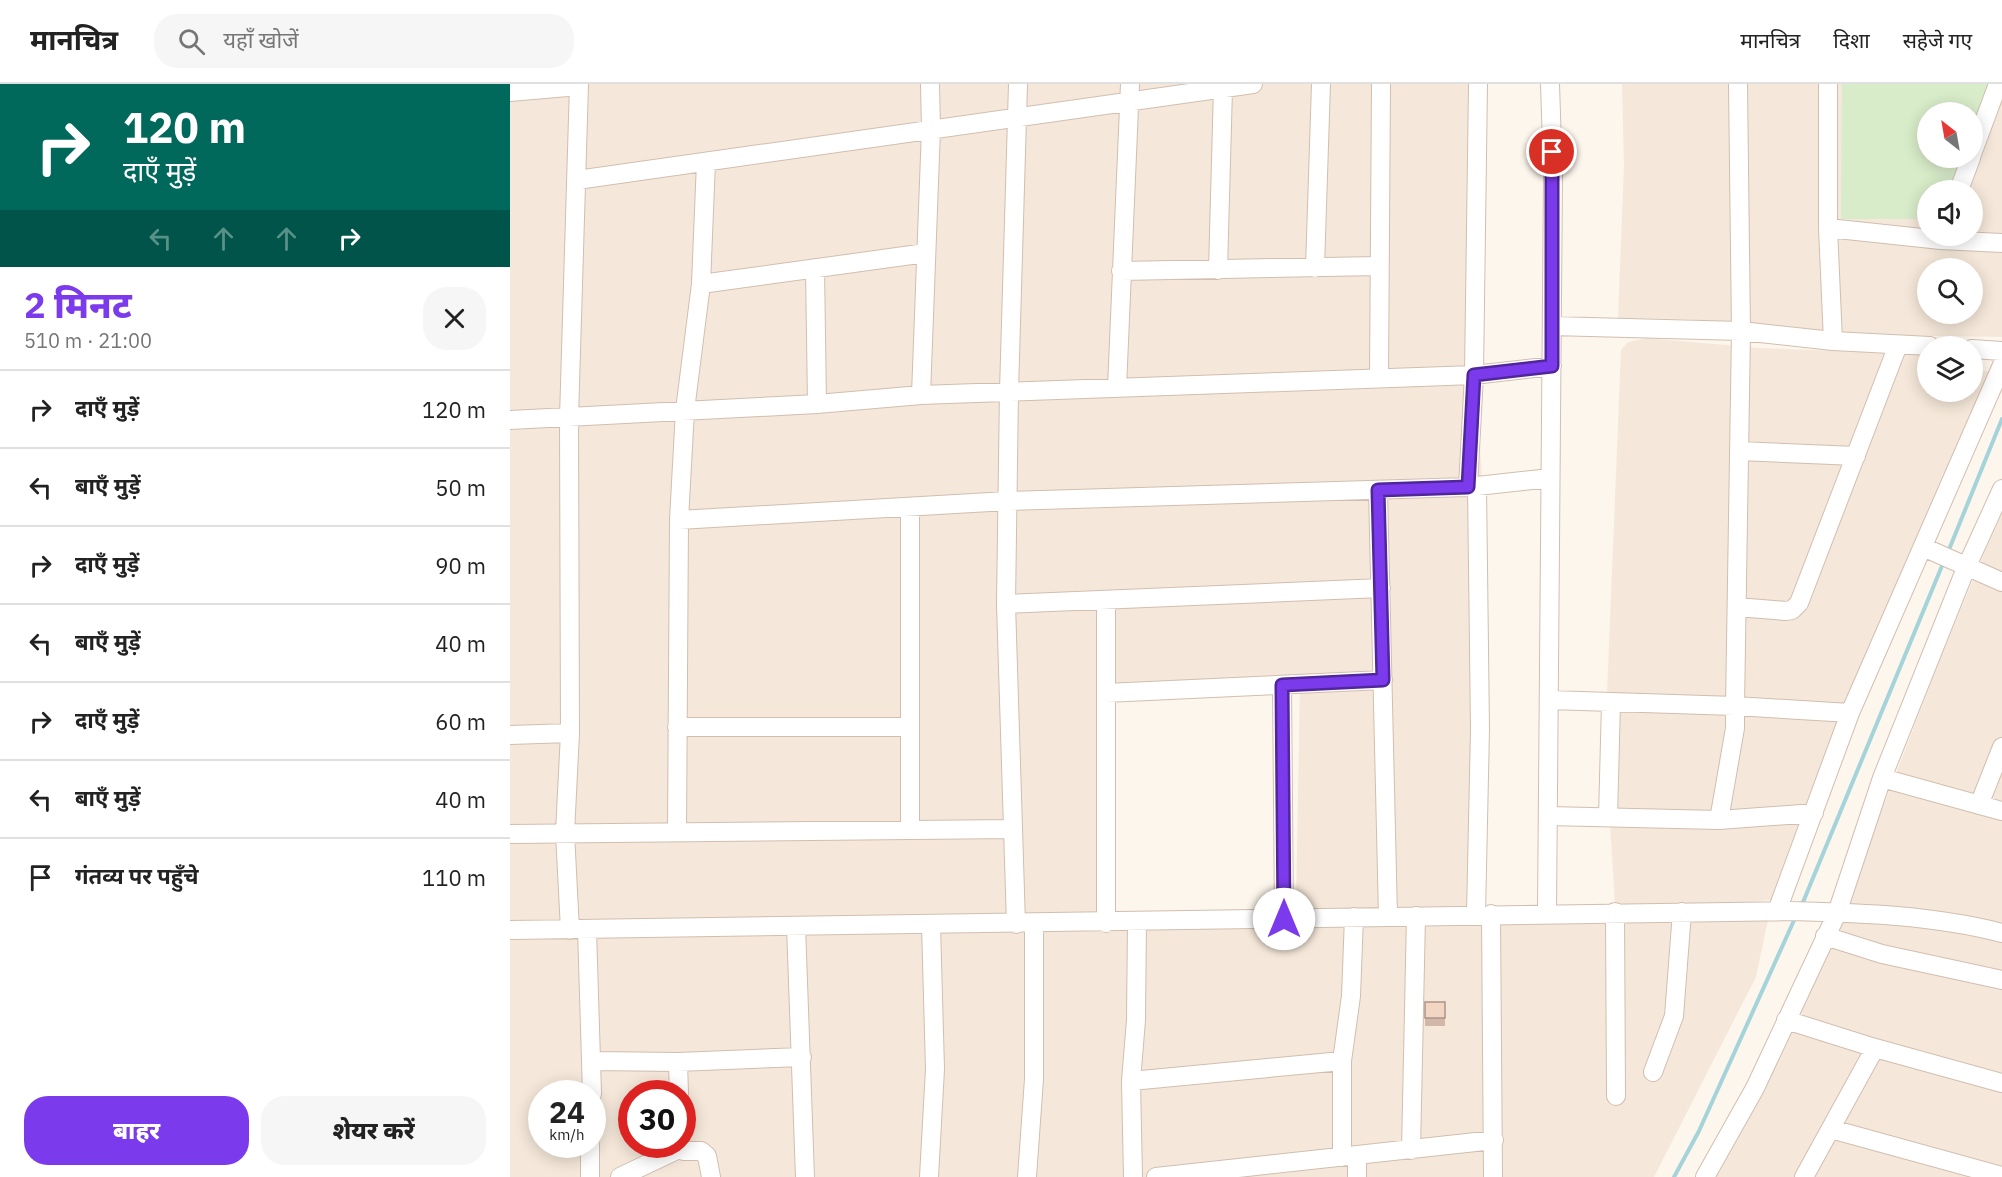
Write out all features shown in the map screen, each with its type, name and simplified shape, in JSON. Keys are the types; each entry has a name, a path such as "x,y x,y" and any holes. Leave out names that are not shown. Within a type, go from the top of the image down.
{"street":[{"path":"921,395 931,129 930,84"},
{"path":"1018,84 1009,391 1006,604 1012,829 1025,924 1034,1079 1028,1177"},
{"path":"577,180 1017,117 1130,92 1223,88 1253,84"},
{"path":"1315,268 1321,84"},
{"path":"1379,378 1381,84"},
{"path":"1478,84 1472,486 1484,915 1494,1140 1493,1177"},
{"path":"1546,914 1550,700 1553,174 1550,84"},
{"path":"1719,820 1735,728 1736,706 1741,331 1738,84"},
{"path":"1828,84 1828,228 1833,341"},
{"path":"1983,126 1998,84"},
{"path":"510,92 579,85 569,418 570,733 565,834 593,1061 592,1080"},
{"path":"1218,270 1223,88"},
{"path":"1117,388 1130,92"},
{"path":"677,831 679,520 685,410 701,284 706,162"},
{"path":"1828,228 1917,236"},
{"path":"1983,241 2002,243"},
{"path":"701,284 926,253"},
{"path":"1121,272 1378,266"},
{"path":"815,268 817,404"},
{"path":"1552,326 1741,331 1833,341 1917,346"},
{"path":"1737,607 1786,611 1795,608 1803,594 1898,345"},
{"path":"1983,350 2002,351"},
{"path":"1784,911 1814,813 1850,713 1927,549 2002,365"},
{"path":"510,420 817,404 921,395 1474,375 1552,366"},
{"path":"1739,451 1856,456"},
{"path":"679,520 1008,501 1472,486 1550,478"},
{"path":"1705,1177 1755,1088 1835,913 1882,778 1962,566 2002,489"},
{"path":"1378,490 1388,916"},
{"path":"910,507 910,830"},
{"path":"1927,549 2002,582"},
{"path":"1006,604 1381,588"},
{"path":"1106,600 1106,923"},
{"path":"1106,693 1383,680"},
{"path":"1282,685 1284,919"},
{"path":"1550,700 1736,706 1850,713"},
{"path":"1608,817 1611,702"},
{"path":"677,727 909,727"},
{"path":"510,735 570,733"},
{"path":"1979,805 2002,747"},
{"path":"1882,778 2002,811"},
{"path":"1548,816 1719,820 1814,813"},
{"path":"510,834 1012,829"},
{"path":"510,930 1106,923 1388,916 1784,911 1963,923 2002,933"},
{"path":"1615,912 1616,1096"},
{"path":"1653,1072 1674,1016 1682,912"},
{"path":"1411,1150 1416,916"},
{"path":"1354,917 1351,996 1342,1061 1350,1156 1357,1177"},
{"path":"1133,1177 1131,1081 1136,1020 1137,922"},
{"path":"929,1177 935,1069 931,925"},
{"path":"796,926 806,1177"},
{"path":"1825,936 1882,954 2002,980"},
{"path":"1786,1020 1875,1048 2002,1083"},
{"path":"1804,1177 1875,1048"},
{"path":"593,1061 678,1062 802,1057"},
{"path":"1131,1081 1342,1061"},
{"path":"678,1062 679,1080"},
{"path":"1830,1129 2002,1176"},
{"path":"1156,1177 1254,1172 1350,1156 1494,1140"},
{"path":"696,1153 704,1153 710,1164 711,1177"},
{"path":"590,1177 591,1158"},
{"path":"621,1177 658,1158"}],"shaded area":[{"path":"510,84 1484,84 1479,342 1480,450 1488,560 1484,907 1296,910 1300,681 1113,689 1105,912 928,917 510,922"},
{"path":"1622,84 2002,84 2002,337 1873,335 1685,319 1618,318 1624,165"},
{"path":"1647,338 1759,348 1917,354 1917,402 1981,402 1856,698 1856,725 1781,899 1726,904 1615,904 1605,743 1621,350 1628,342"},
{"path":"1983,370 1994,372 1983,398"},
{"path":"2002,510 2002,1177 1709,1177 1823,963 1938,664"},
{"path":"1768,920 1756,977 1654,1177 510,1177 510,938 909,933 1265,924"}],"green space":[{"path":"1842,84 1991,84 1983,107 1983,102 1917,102 1917,168 1960,168 1956,180 1917,180 1917,219 1841,219"}],"building":[{"path":"1425,1002 1445,1002 1445,1018 1425,1018"}],"waterway":[{"path":"1948,552 2002,419"},
{"path":"1801,907 1944,561"},
{"path":"1674,1177 1699,1131 1796,916"}],"route":[{"path":"1284,919 1282,685 1383,680 1378,490 1468,487 1474,375 1552,366 1552,152"}]}
